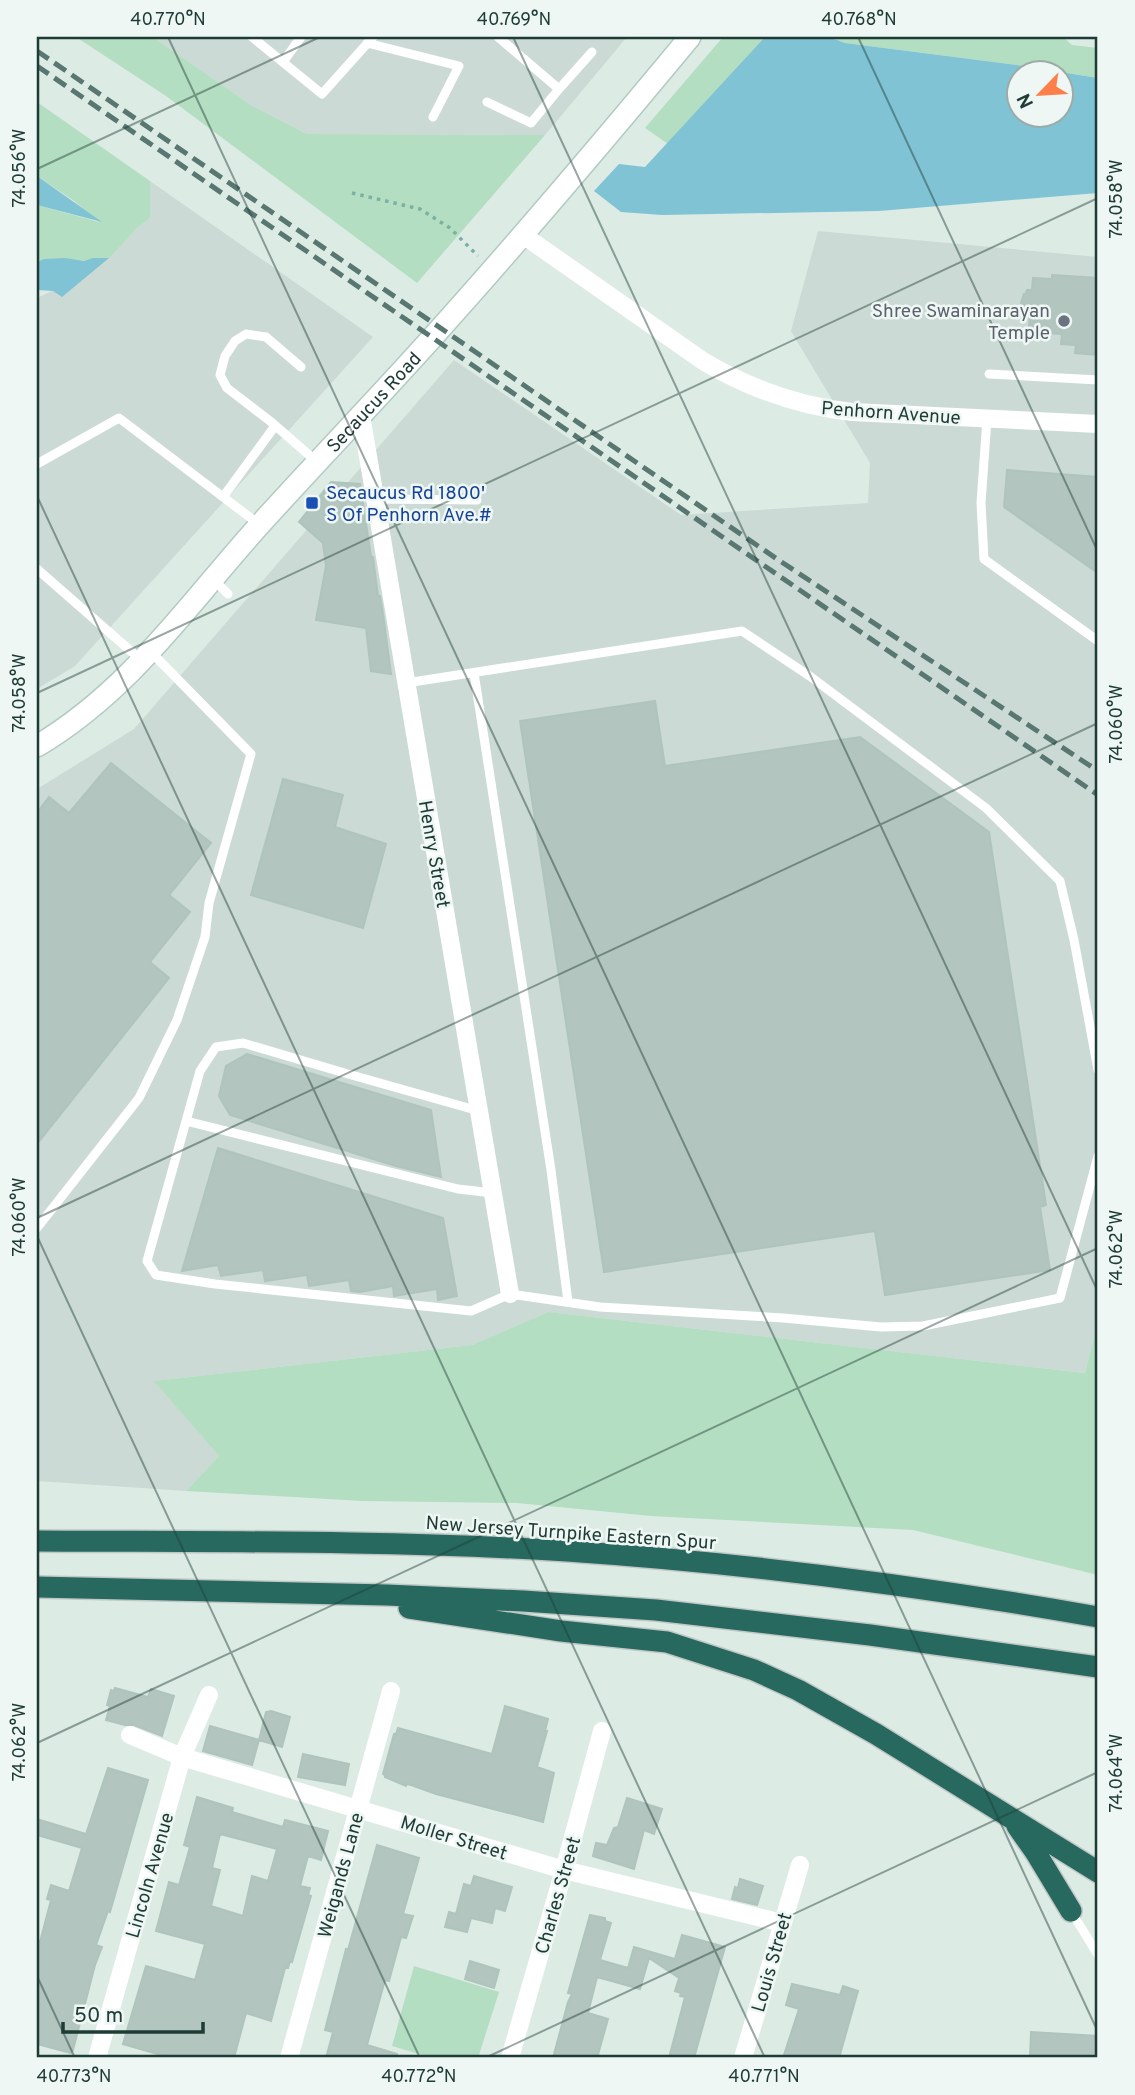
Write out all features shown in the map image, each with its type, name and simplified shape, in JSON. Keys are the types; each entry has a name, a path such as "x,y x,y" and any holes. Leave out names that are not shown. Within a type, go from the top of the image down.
{"highway":[{"name":"New Jersey Turnpike Eastern Spur","path":"37,1539 433,1545 600,1554 839,1577 1098,1617"},
{"path":"37,1587 310,1593 523,1601 656,1610 860,1633 1098,1667"},
{"path":"310,1593 561,1631 649,1639 711,1655 754,1670 798,1690 876,1734 1098,1872"},
{"path":"1012,1819 1071,1911"}],"main road":[{"name":"Secaucus Road","path":"37,746 86,713 121,683 220,587 260,525 523,235 690,37"}],"street":[{"name":"Penhorn Avenue","path":"523,235 703,361 760,390 798,402 844,411 1098,424"},
{"name":"Henry Street","path":"360,415 510,1294"},
{"name":"Weigands Lane","path":"289,2058 391,1691"},
{"name":"Lincoln Avenue","path":"97,2058 182,1757 209,1695"},
{"name":"Charles Street","path":"510,2058 602,1731"},
{"name":"Moller Street","path":"130,1735 182,1757 564,1870 783,1923"},
{"name":"Louis Street","path":"743,2058 800,1865"}],"lane":[{"path":"252,37 322,94 370,40 459,66 433,117"},
{"path":"283,62 301,37"},
{"path":"498,37 559,89"},
{"path":"487,102 531,123 592,52"},
{"path":"301,367 266,337 246,334 235,341 225,356 220,374 227,388 317,462"},
{"path":"989,374 1098,380"},
{"path":"37,464 118,418 260,525"},
{"path":"987,419 981,503 984,559 1098,641"},
{"path":"223,497 275,426"},
{"path":"375,499 477,500"},
{"path":"37,569 146,656 251,754 209,903 205,937 177,1020 139,1098 37,1228"},
{"path":"406,683 743,631 811,677 985,808 1060,881 1098,1070"},
{"path":"474,673 551,1170 568,1302"},
{"path":"479,1111 243,1043 216,1047 200,1071 147,1261 156,1275 215,1284 471,1311 510,1294 600,1307 881,1327 923,1326 1060,1298 1098,1156"},
{"path":"186,1121 438,1185 493,1193"},
{"path":"1071,1911 1098,1955"}],"path":[{"path":"352,193 420,209 450,228 492,270"}],"shaded area":[{"path":"153,37 627,37 545,135 307,134 251,105"},
{"path":"150,181 373,337 75,666 37,689 37,298 65,285 150,218"},
{"path":"818,231 1098,257 1098,1321 1085,1373 548,1312 472,1345 155,1381 219,1456 186,1491 37,1481 37,789 134,729 454,360 681,515 868,503 870,463 791,331"}],"green space":[{"path":"76,37 153,37 251,105 307,134 545,135 417,283 166,96"},
{"path":"723,37 765,37 668,144 645,128"},
{"path":"829,37 1063,37 1072,45 1098,48 1098,78 1076,74 1076,60 1006,60 1006,64 845,43"},
{"path":"37,102 150,181 150,218 109,258 81,261 53,259 37,262 37,205 99,222 37,176"},
{"path":"548,1312 1085,1373 1098,1321 1098,1575 913,1530 651,1516 517,1503 362,1501 186,1491 219,1456 154,1381 472,1345"},
{"path":"414,1966 499,1992 478,2058 432,2058 392,2046"}],"water":[{"path":"765,37 829,37 845,43 1006,64 1006,130 1076,130 1076,74 1098,78 1098,193 879,211 662,215 621,212 594,191 619,164 645,167"},
{"path":"37,176 102,222 37,205"},
{"path":"65,258 84,261 109,258 62,297 53,291 37,290 37,262"}],"building":[{"name":"Shree Swaminarayan Temple","path":"1052,275 1098,278 1098,355 1075,353 1076,345 1061,344 1062,334 1047,333 1048,328 1029,327 1030,315 1025,315 1021,303 1024,294 1027,290 1032,290 1033,278 1052,279"},
{"path":"1007,470 1098,477 1098,573 1004,507"},
{"path":"331,482 360,484 391,674 371,671 366,628 316,620 326,566 323,543 299,522"},
{"path":"655,701 665,766 860,737 989,832 1046,1205 1040,1207 1050,1270 885,1295 875,1231 604,1272 520,721"},
{"path":"111,763 211,843 169,895 190,912 150,962 169,978 37,1144 37,813 49,797 69,813"},
{"path":"283,779 343,795 335,827 386,844 363,928 251,895"},
{"path":"247,1054 431,1110 441,1177 396,1166 230,1115 219,1096 226,1066"},
{"path":"218,1148 443,1218 457,1296 438,1300 437,1289 394,1296 393,1286 351,1291 349,1280 309,1286 307,1275 265,1281 263,1270 221,1276 218,1265 182,1271"},
{"path":"115,1688 148,1697 151,1689 174,1696 162,1736 134,1725 106,1720 111,1690 114,1691"},
{"path":"505,1706 548,1719 537,1767 554,1773 543,1822 411,1785 406,1786 383,1774 398,1728 492,1754"},
{"path":"266,1712 290,1717 282,1747 259,1740"},
{"path":"210,1726 259,1740 252,1765 203,1751"},
{"path":"303,1754 349,1764 345,1785 298,1777"},
{"path":"108,1768 148,1780 110,1912 108,1911 96,1945 102,1947 71,2053 37,2044 37,1940 40,1942 51,1900 47,1899 51,1885 69,1891 82,1848 37,1835 37,1819 86,1834"},
{"path":"197,1797 233,1808 232,1812 283,1827 285,1820 328,1831 321,1860 308,1856 300,1886 310,1888 308,1895 311,1896 292,1962 285,1968 271,2021 246,2013 234,2058 171,2058 123,2044 146,1966 195,1980 205,1944 156,1931 169,1882 179,1885 190,1847 184,1845","holes":["220,1834 277,1849 268,1881 252,1876 243,1916 211,1906 220,1870 212,1868"]},
{"path":"627,1798 662,1809 654,1834 644,1830 634,1869 593,1856 596,1843 607,1845 614,1828 618,1827"},
{"path":"377,1845 419,1858 403,1914 413,1916 406,1938 401,1937 389,1981 385,1980 367,2045 397,2054 396,2058 326,2058 333,2032 325,2030"},
{"path":"474,1876 512,1887 505,1911 495,1908 492,1923 471,1918 467,1932 445,1927 449,1912 456,1914 464,1884 471,1886"},
{"path":"740,1879 763,1886 757,1905 732,1899"},
{"path":"590,1915 605,1918 605,1921 611,1923 600,1960 628,1968 634,1947 675,1959 682,1935 725,1947 694,2058 669,2058 685,1997 675,1991 679,1978 649,1958 640,1989 597,1977 588,2013 608,2019 597,2058 553,2058 572,1994 568,1993"},
{"path":"470,1961 499,1970 494,1988 465,1979"},
{"path":"792,1984 840,1995 843,1986 858,1991 839,2058 783,2058 799,2009 786,2005"},
{"path":"1031,2032 1098,2036 1098,2058 1030,2058"}],"railway":[{"path":"37,51 777,559 1098,771"},
{"path":"37,66 1098,795"}],"place":[{"name":"Shree Swaminarayan Temple","path":"1064,321"},
{"name":"Secaucus Rd 1800' S Of Penhorn Ave.#","path":"312,503"}]}
